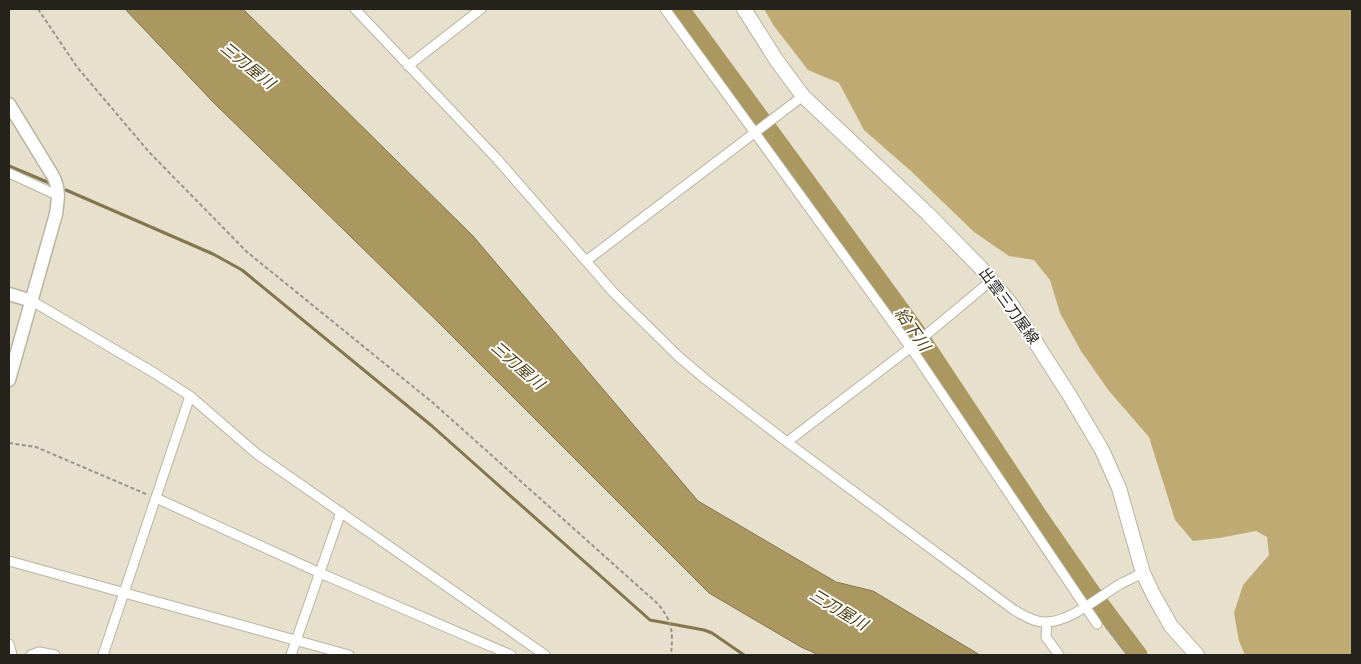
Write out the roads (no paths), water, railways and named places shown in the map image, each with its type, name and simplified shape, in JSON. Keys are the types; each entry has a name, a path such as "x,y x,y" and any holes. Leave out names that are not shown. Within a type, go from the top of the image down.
{"main road":[{"name":"出雲三刀屋線","path":"744,9 777,61 803,96 928,214 992,280 1011,304 1102,450 1119,488 1143,573 1171,626 1197,655"}],"street":[{"path":"355,9 497,159 613,292 678,356 787,442 1014,610 1030,618 1047,622 1056,621 1086,607 1122,583 1143,573"},
{"path":"408,66 481,9"},
{"path":"665,9 912,346 1094,621"},
{"path":"586,261 803,96"},
{"path":"9,104 57,183 59,196 56,214 9,380"},
{"path":"9,173 59,196"},
{"path":"787,442 928,334 992,280"},
{"path":"9,294 32,301 190,396 257,454 546,655"},
{"path":"103,655 190,396"},
{"path":"156,498 320,573 511,655"},
{"path":"291,655 341,512"},
{"path":"9,561 349,655"},
{"path":"1047,622 1046,637 1059,655"},
{"path":"9,644 12,655"},
{"path":"32,655 39,652 55,655"}],"water":[{"name":"三刀屋川","path":"125,9 243,9 473,236 698,501 836,582 873,591 980,655 819,655 801,647 709,593 440,324 213,102"}],"waterway":[{"name":"給下川","path":"680,9 917,333 1040,519 1092,594 1138,655"},
{"path":"9,166 52,184"},
{"path":"66,190 213,254 242,270 432,426 650,620 704,630 712,633 744,655"}]}
